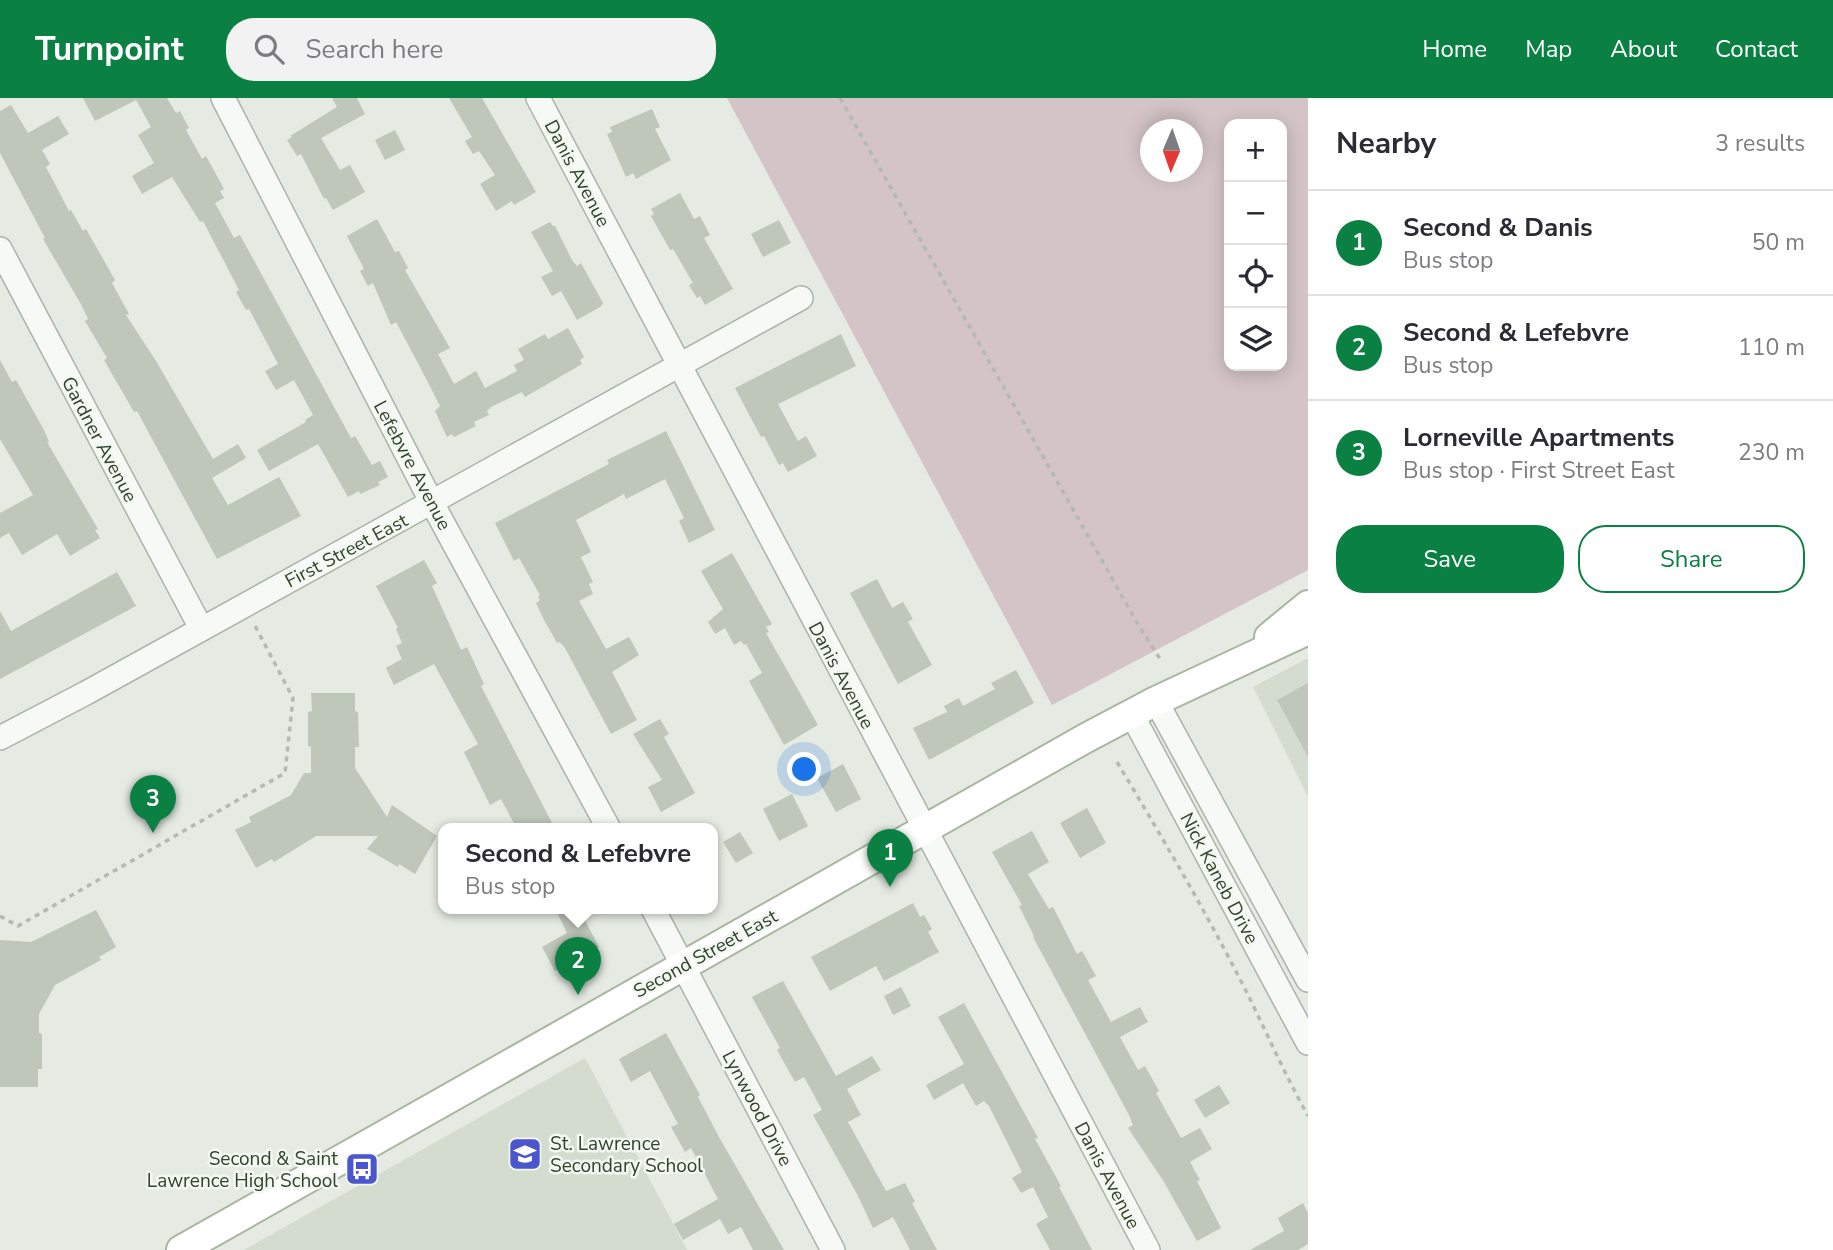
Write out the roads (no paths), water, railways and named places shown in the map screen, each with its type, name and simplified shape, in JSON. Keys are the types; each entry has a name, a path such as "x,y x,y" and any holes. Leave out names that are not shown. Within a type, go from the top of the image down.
{"main road":[{"name":"Second Street East","path":"1234,664 1308,605"},
{"name":"Second Street East","path":"180,1250 924,828 1143,707 1308,630"}],"street":[{"name":"Lefebvre Avenue","path":"223,98 432,503 606,823"},
{"name":"Danis Avenue","path":"538,98 1148,1250"},
{"name":"Gardner Avenue","path":"0,249 201,628"},
{"name":"First Street East","path":"0,738 801,298"},
{"name":"Nick Kaneb Drive","path":"1143,707 1308,980"},
{"name":"Nick Kaneb Drive","path":"1143,707 1308,1043"},
{"path":"656,914 683,965"},
{"name":"Lynwood Drive","path":"683,965 833,1250"}],"place":[{"name":"Lorneville Apartments","path":"153,833"},
{"name":"Second & Danis","path":"890,887"},
{"name":"Second & Lefebvre","path":"578,995"},
{"name":"St. Lawrence Secondary School","path":"525,1154"},
{"name":"Second & Saint Lawrence High School","path":"362,1169"}]}
